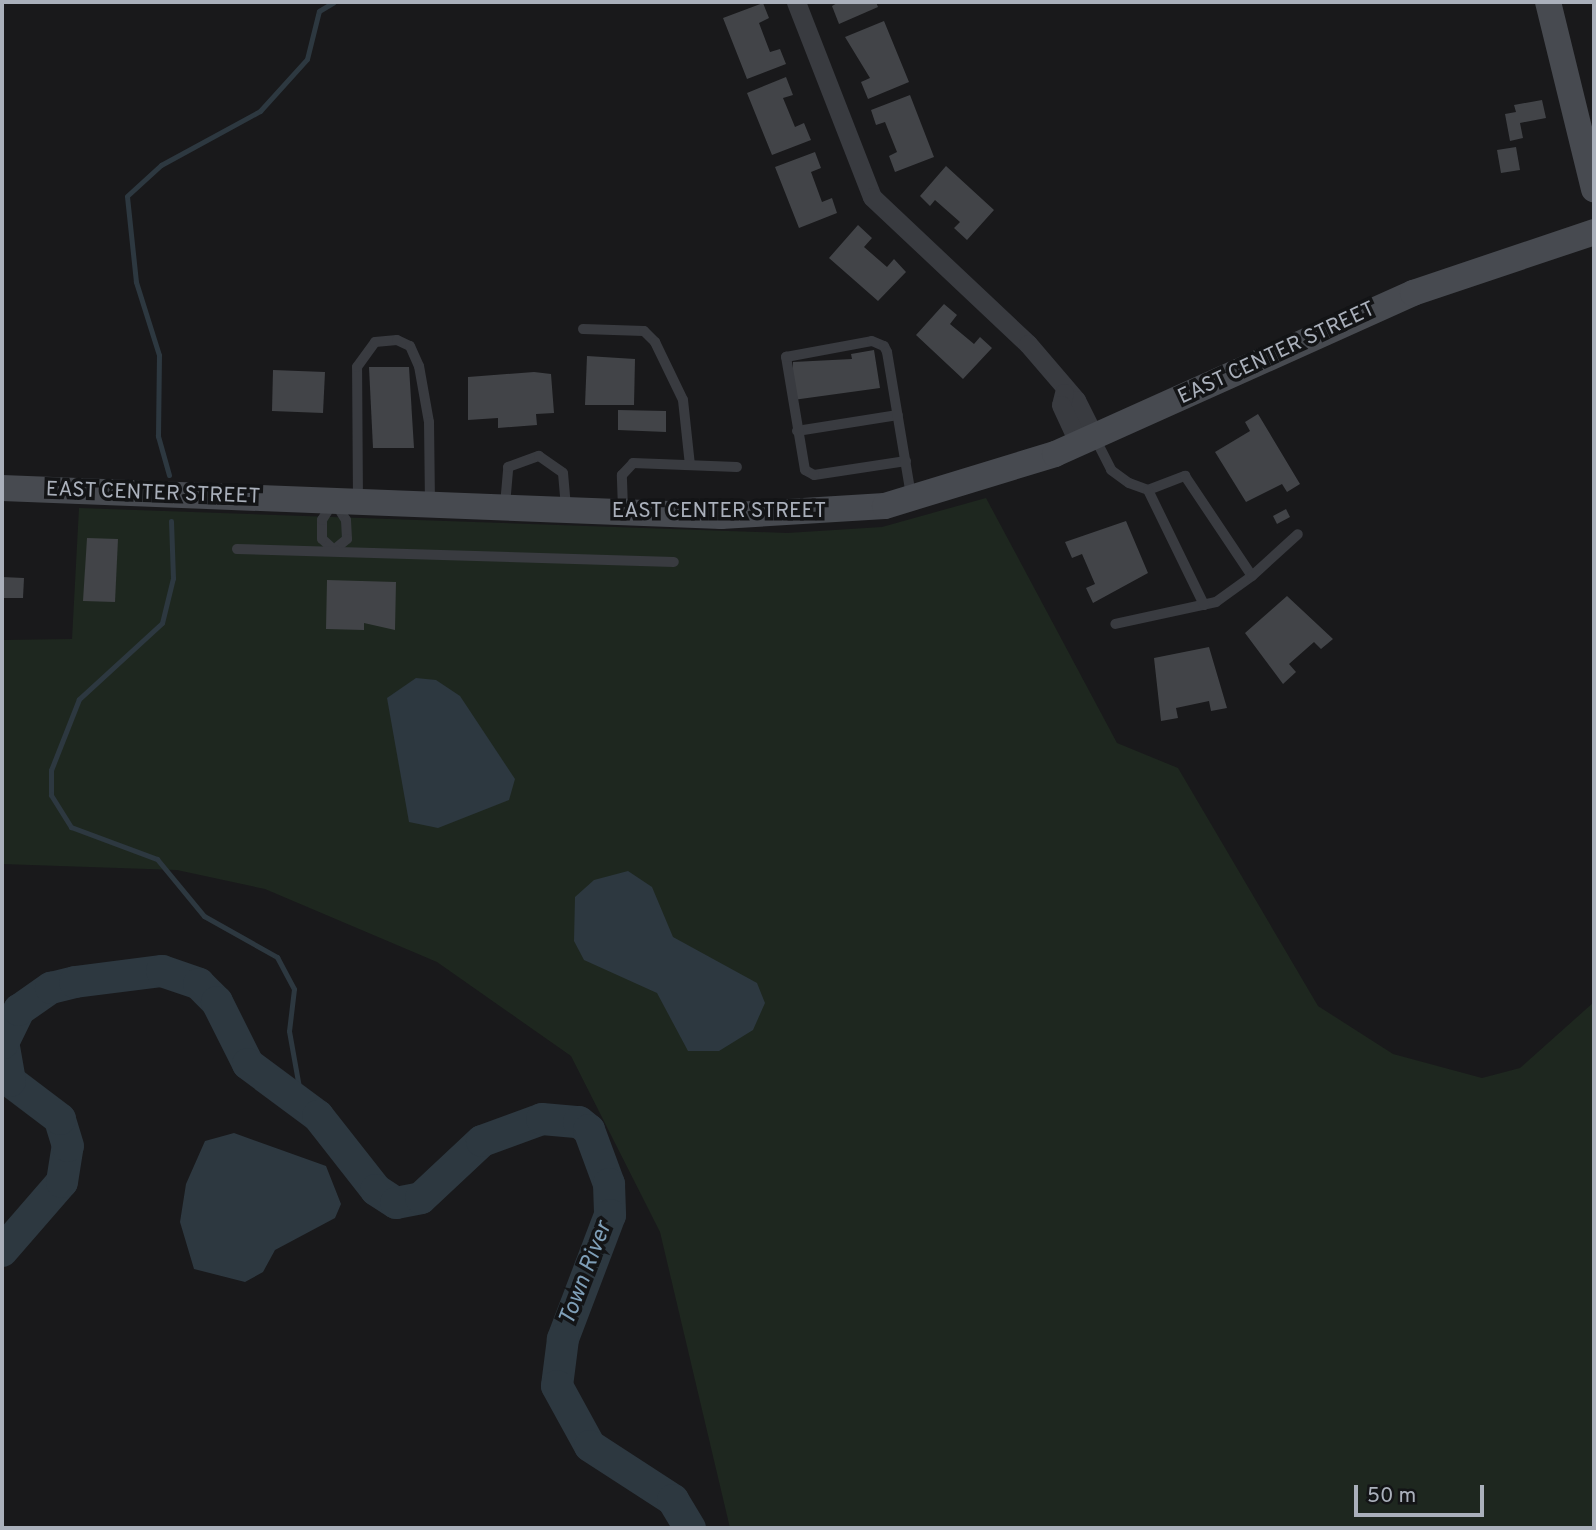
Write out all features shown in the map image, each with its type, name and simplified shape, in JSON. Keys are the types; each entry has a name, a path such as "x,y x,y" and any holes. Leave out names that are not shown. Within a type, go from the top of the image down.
{"main road":[{"path":"1548,2 1594,189"},
{"name":"EAST CENTER STREET","path":"2,488 624,513 816,514 912,500 1087,441 1413,293 1594,232"}],"street":[{"path":"796,2 872,197 1028,344 1064,393 1061,405 1087,441"}],"lane":[{"path":"583,329 644,331 655,342 683,400 690,465"},
{"path":"334,550 347,539 346,502 357,367 375,342 397,340 410,346 419,366 429,422 430,505"},
{"path":"905,461 814,475 804,470 786,357 872,341 887,352 912,500"},
{"path":"797,431 898,415"},
{"path":"1087,441 1116,476 1148,490 1204,606"},
{"path":"505,509 508,467 539,456 563,473 566,511"},
{"path":"624,513 622,475 632,463 737,467"},
{"path":"1148,490 1185,476 1252,576"},
{"path":"334,550 322,529 346,502"},
{"path":"1115,624 1204,606 1252,576 1298,534"},
{"path":"237,549 674,562"}],"shaded area":[{"path":"986,498 1117,743 1178,768 1318,1006 1393,1054 1482,1078 1520,1068 1594,1002 1594,1528 730,1528 660,1232 571,1056 437,962 265,889 177,870 2,864 2,640 72,639 79,508 787,533 882,527"},
{"path":"416,678 436,680 460,696 515,779 509,800 438,828 409,822 387,698"},
{"path":"628,871 652,887 673,937 757,983 765,1003 753,1030 719,1051 688,1051 657,993 584,960 574,941 575,897 594,880"},
{"path":"234,1133 326,1166 341,1204 335,1218 275,1250 263,1272 245,1282 194,1269 180,1222 186,1184 205,1141"}],"building":[{"path":"839,2 876,2 878,7 839,24 832,6"},
{"path":"763,3 769,18 759,23 770,52 780,49 786,64 747,79 723,18"},
{"path":"884,21 909,82 868,99 861,82 870,78 845,37"},
{"path":"786,77 793,95 783,98 795,127 804,123 811,140 772,155 747,93"},
{"path":"910,95 934,157 895,172 889,156 897,152 885,122 876,125 871,110"},
{"path":"1542,100 1546,118 1520,123 1523,138 1510,141 1505,114 1516,112 1514,105"},
{"path":"1516,147 1520,170 1501,173 1497,150"},
{"path":"815,152 821,168 811,172 822,202 832,198 837,213 799,228 775,167"},
{"path":"946,166 994,210 967,240 954,228 960,222 935,200 930,206 920,196"},
{"path":"858,225 872,238 864,247 887,267 894,259 906,272 878,301 829,258"},
{"path":"944,304 957,315 950,324 974,344 980,337 992,348 963,379 916,335"},
{"path":"874,350 880,388 793,400 793,362 852,359 851,354"},
{"path":"587,356 635,359 634,405 585,405"},
{"path":"369,367 409,367 414,448 373,448"},
{"path":"273,370 325,372 323,413 272,411"},
{"path":"534,372 551,374 554,413 536,414 537,425 498,428 498,418 468,420 468,377"},
{"path":"618,410 666,411 666,432 618,430"},
{"path":"1258,414 1300,484 1287,492 1282,484 1246,502 1215,452 1250,431 1245,422"},
{"path":"1286,509 1290,517 1277,524 1273,516"},
{"path":"1126,521 1148,573 1093,603 1086,588 1095,584 1082,554 1072,558 1065,542"},
{"path":"87,538 118,539 115,602 83,601"},
{"path":"2,577 24,578 23,598 2,598"},
{"path":"327,580 396,582 395,630 364,623 364,630 326,629"},
{"path":"1287,596 1333,639 1321,649 1314,642 1289,664 1296,672 1283,684 1245,633"},
{"path":"1209,647 1227,708 1211,711 1209,701 1176,708 1178,718 1161,721 1154,658"}],"waterway":[{"path":"169,475 158,436 159,355 136,282 127,196 161,165 260,111 307,59 319,11 334,2"},
{"path":"171,521 173,578 162,623 79,699 51,770 51,795 71,827 157,859 204,916 277,957 294,989 289,1031 302,1104"},
{"name":"Town River","path":"2,1251 62,1182 68,1146 60,1119 10,1081 3,1043 19,1010 51,988 75,982 162,971 199,984 217,1002 248,1064 318,1116 376,1190 396,1203 421,1198 482,1141 542,1119 579,1122 589,1130 609,1184 610,1215 563,1339 557,1386 590,1446 673,1500 690,1528"}]}
